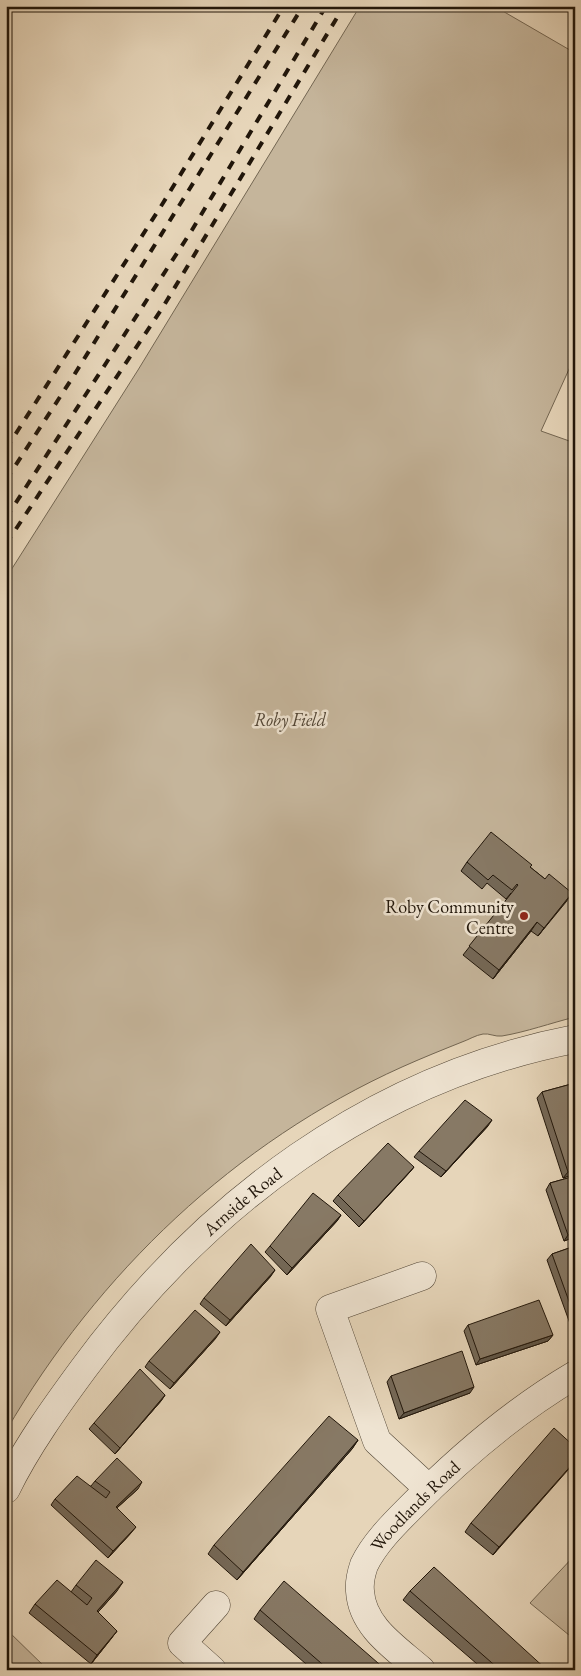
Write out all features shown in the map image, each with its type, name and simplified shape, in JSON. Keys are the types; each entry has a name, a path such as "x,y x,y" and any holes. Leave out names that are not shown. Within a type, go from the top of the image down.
{"street":[{"name":"Arnside Road","path":"6,1489 67,1391 124,1316 181,1254 253,1189 323,1139 393,1100 464,1069 533,1048 575,1038"},
{"path":"422,1276 330,1309 377,1441 429,1488"},
{"name":"Woodlands Road","path":"421,1670 372,1626 367,1617 361,1601 360,1581 365,1564 397,1521 429,1488 506,1423 536,1400 575,1375"},
{"path":"212,1670 182,1643 216,1606"}],"green space":[{"name":"Roby Field","path":"360,6 494,6 575,53 575,356 541,431 575,443 575,1017 511,1034 475,1036 402,1067 341,1098 283,1133 228,1173 176,1218 128,1266 83,1318 43,1373 6,1431 6,578 138,370"},
{"path":"575,1555 575,1640 530,1603"},
{"path":"6,1629 48,1670 6,1670"}],"building":[{"name":"Roby Community Centre","path":"491,832 532,865 530,867 545,879 549,874 572,893 544,928 537,922 499,970 469,946 518,885 512,890 493,875 488,880 467,862"},
{"path":"575,1083 575,1169 568,1172 542,1092"},
{"path":"465,1100 492,1120 446,1171 419,1151"},
{"path":"388,1143 414,1167 364,1221 338,1195"},
{"path":"575,1176 575,1232 568,1235 550,1183"},
{"path":"313,1193 341,1215 292,1268 270,1246"},
{"path":"251,1244 275,1270 230,1320 204,1298"},
{"path":"575,1246 575,1318 552,1254"},
{"path":"539,1300 553,1335 480,1359 468,1325"},
{"path":"195,1310 220,1332 174,1383 149,1361"},
{"path":"462,1351 474,1387 404,1413 391,1376"},
{"path":"140,1369 165,1395 120,1448 94,1423"},
{"path":"329,1416 358,1440 243,1572 214,1545"},
{"path":"554,1428 575,1447 575,1461 499,1547 471,1523"},
{"path":"117,1458 142,1482 116,1507 136,1527 113,1551 55,1499 77,1476 106,1498 110,1492 95,1481"},
{"path":"96,1560 123,1582 97,1611 117,1631 97,1655 35,1604 57,1580 87,1605 92,1598 76,1585"},
{"path":"434,1567 547,1670 500,1670 410,1591"},
{"path":"284,1581 386,1670 329,1670 260,1610"}],"railway":[{"path":"6,449 163,203 284,6"},
{"path":"6,480 71,380 303,6"},
{"path":"6,518 192,230 326,6"},
{"path":"6,544 163,307 344,6"}],"place":[{"name":"Roby Community Centre","path":"524,916"}]}
